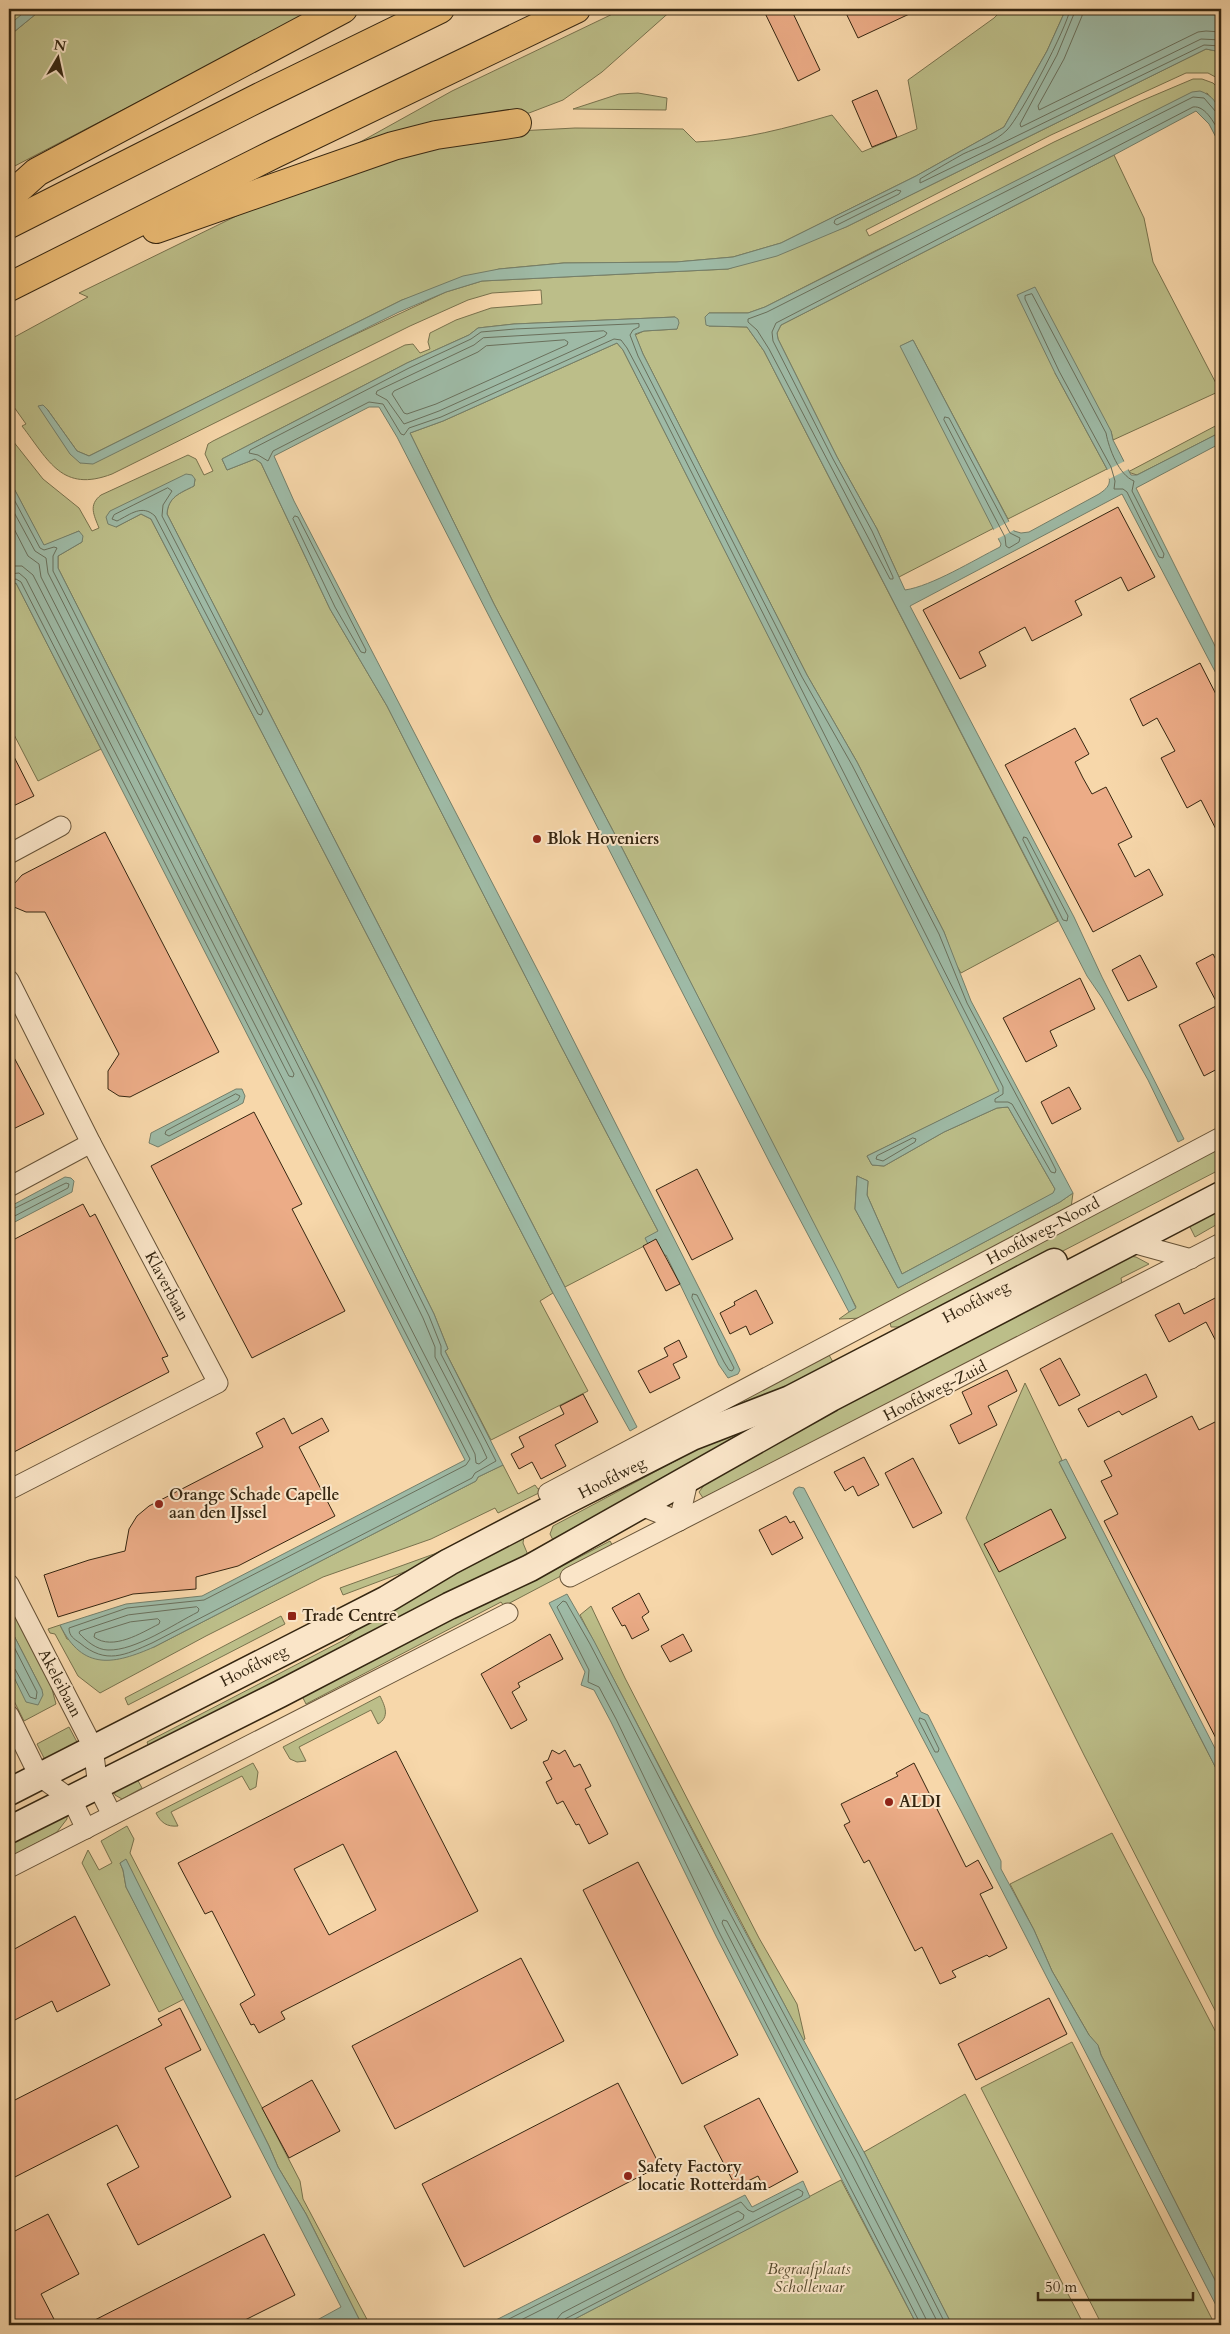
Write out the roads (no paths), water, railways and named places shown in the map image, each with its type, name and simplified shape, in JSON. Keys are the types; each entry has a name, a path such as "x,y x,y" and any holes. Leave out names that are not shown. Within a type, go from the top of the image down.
{"highway":[{"path":"9,197 37,172 343,9"},
{"path":"9,224 260,97 440,9"},
{"path":"9,287 274,154 576,9"},
{"path":"39,271 393,146 436,135 517,123"}],"main road":[{"name":"Hoofdweg","path":"9,1792 93,1747 387,1599 556,1498 692,1437 790,1399 1221,1177"},
{"name":"Hoofdweg","path":"9,1830 98,1787 449,1606 530,1568 831,1398 1221,1195"},
{"path":"554,1554 539,1546 537,1533 542,1526 557,1518 556,1498"}],"street":[{"path":"9,854 61,826"},
{"name":"Klaverbaan","path":"9,980 91,1143 218,1383 9,1490"},
{"name":"Hoofdweg-Noord","path":"556,1498 859,1329 1221,1138"},
{"path":"9,1186 91,1143"},
{"path":"1129,1242 1191,1259"},
{"name":"Hoofdweg-Zuid","path":"570,1577 1221,1243"},
{"path":"850,1367 859,1329 901,1342"},
{"path":"641,1506 679,1522 689,1477"},
{"name":"Akeleibaan","path":"9,1584 93,1747 98,1787"},
{"path":"9,1868 508,1613"},
{"path":"9,1714 39,1776 72,1800 86,1829"},
{"path":"98,1787 112,1815"}],"water":[{"path":"28,9 42,9 9,36 9,25"},
{"path":"1066,9 1221,9 1221,52 1206,49 846,227 777,256 728,269 482,281 446,292 399,312 93,464 80,463 70,454 38,406 43,405 47,409 77,451 89,456 402,300 463,276 499,269 564,263 676,262 733,257 781,243 916,176 1004,127 1047,51"},
{"path":"1200,91 1214,100 1218,107 1221,122 1221,147 1209,124 1196,111 1114,155 781,325 777,333 778,339 837,457 877,529 905,590 916,588 940,578 1000,547 1001,544 900,346 913,340 1014,531 1021,533 1029,532 1099,494 1108,486 1109,477 1107,469 1055,373 1017,295 1035,287 1111,431 1113,440 1131,475 1137,475 1221,432 1221,443 1136,488 1221,658 1221,683 1122,494 910,606 1074,917 1102,977 1184,1139 1178,1142 1148,1080 1102,998 1087,976 764,351 747,327 709,326 706,325 705,317 709,313 748,313 765,307 1192,92"},
{"path":"675,317 679,323 677,329 644,331 635,334 643,354 807,675 857,762 944,932 971,1001 1073,1193 1060,1202 898,1288 855,1209 857,1176 868,1181 867,1195 902,1274 1053,1193 1055,1189 1008,1107 997,1108 944,1132 884,1166 872,1165 867,1156 999,1091 623,350 617,343 443,421 410,433 494,604 622,848 840,1274 856,1308 849,1312 771,1165 397,437 379,407 369,407 274,456 294,501 550,994 733,1355 740,1370 738,1374 728,1378 719,1365 666,1255 651,1260 651,1250 645,1238 658,1231 387,706 330,609 261,463 255,459 227,470 222,459 407,363 469,335 478,328 514,324"},
{"path":"186,474 192,475 195,479 194,486 180,493 172,500 167,514 637,1427 630,1431 553,1293 151,519 141,514 116,527 108,524 106,517 110,511"},
{"path":"9,479 44,545 79,531 83,536 82,542 58,556 58,568 320,1084 434,1314 448,1349 445,1351 503,1465 478,1477 476,1481 154,1647 113,1660 101,1660 79,1651 69,1640 60,1625 126,1604 202,1596 465,1460 16,583 9,587"},
{"path":"236,1089 242,1089 245,1096 243,1103 158,1147 149,1143 151,1133"},
{"path":"65,1177 71,1178 74,1181 72,1192 9,1225 9,1207"},
{"path":"1066,1459 1221,1760 1221,1778 1059,1462"},
{"path":"799,1487 804,1488 921,1712 928,1715 1001,1861 1001,1869 1034,1930 1052,1971 1089,2035 1098,2045 1101,2055 1221,2292 1221,2315 961,1811 793,1493"},
{"path":"567,1594 594,1641 735,1913 865,2154 952,2325 917,2325 716,1936 611,1722 594,1690 581,1685 585,1672 549,1603"},
{"path":"9,1626 42,1690 43,1695 38,1705 26,1702 9,1667"},
{"path":"126,1859 278,2167 306,2214 362,2325 308,2325 341,2307 126,1887 120,1863"},
{"path":"803,2181 810,2197 563,2325 486,2325 745,2195 752,2207"}],"place":[{"name":"Blok Hoveniers","path":"537,839"},
{"name":"Orange Schade Capelle aan den IJssel","path":"159,1504"},
{"name":"Trade Centre","path":"292,1616"},
{"name":"ALDI","path":"889,1802"},
{"name":"Safety Factory locatie Rotterdam","path":"628,2176"}],"park label":[{"name":"Begraafplaats Schollevaar","path":"809,2278"}]}
